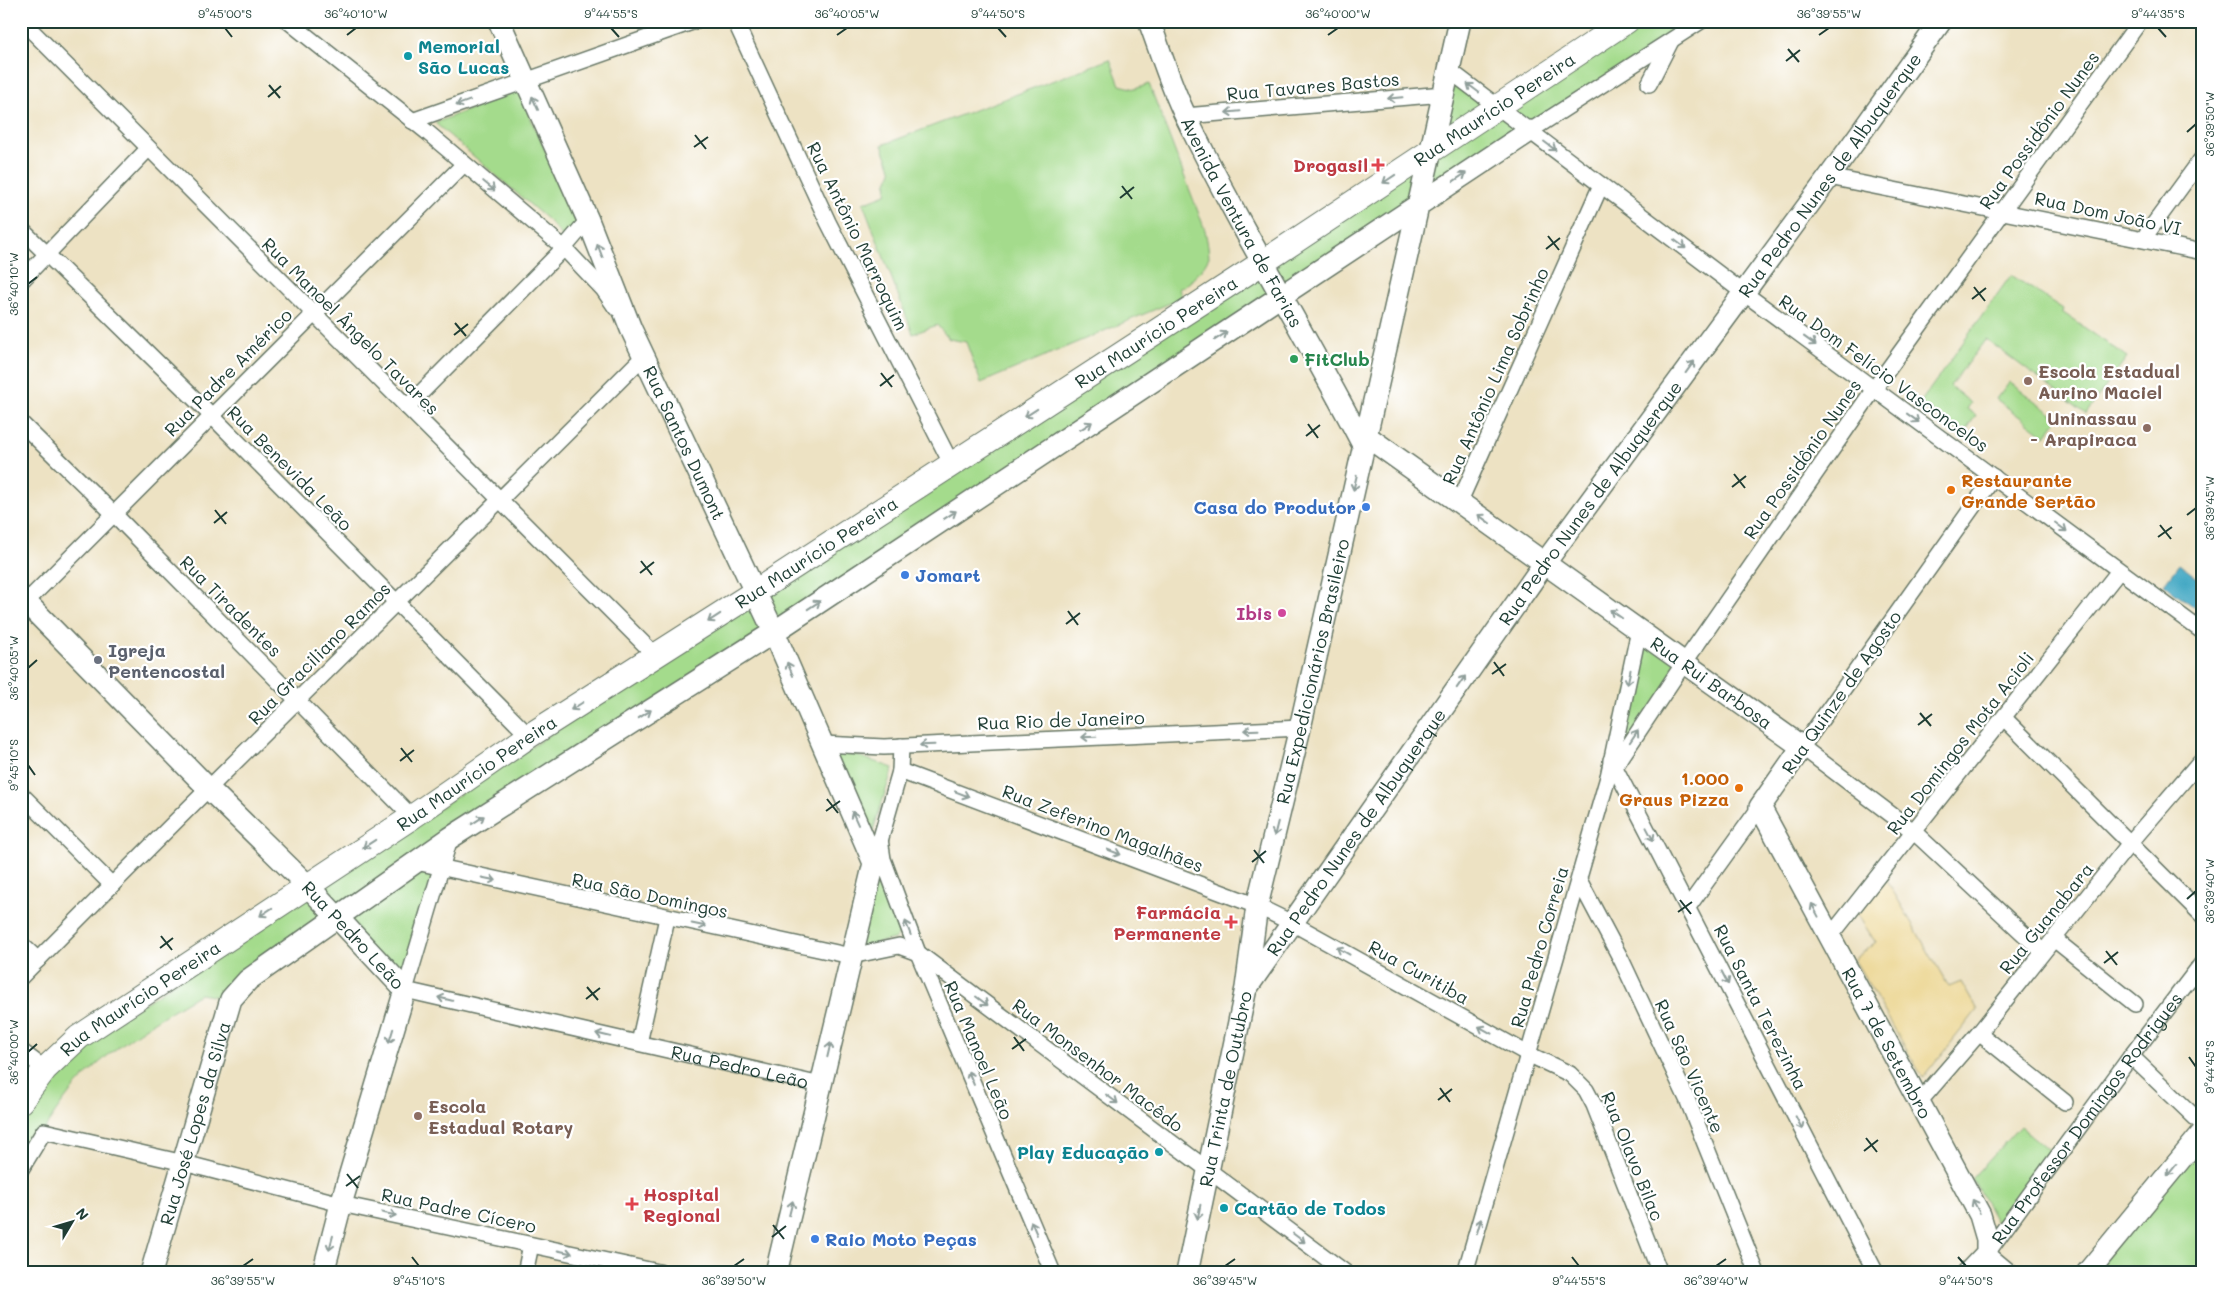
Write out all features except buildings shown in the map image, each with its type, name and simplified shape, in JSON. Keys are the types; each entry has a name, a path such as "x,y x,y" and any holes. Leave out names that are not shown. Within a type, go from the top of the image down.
{"main road":[{"name":"Rua Maurício Pereira","path":"21,1100 45,1069 79,1037 412,817 529,736 952,464 1627,21"}],"street":[{"name":"Rua Manoel Ângelo Tavares","path":"22,21 148,150 656,656"},
{"path":"288,21 412,121 564,248 603,289 631,330"},
{"name":"Rua Santos Dumont","path":"498,21 588,220 631,330 774,632 874,863"},
{"path":"412,121 695,21"},
{"name":"Rua Antônio Marroquim","path":"735,21 828,222 952,464"},
{"name":"Avenida Ventura de Farias","path":"1149,21 1185,116 1262,262 1364,440"},
{"name":"Rua Expedicionários Brasileiro","path":"1257,906 1300,728 1460,21"},
{"path":"337,916 450,838 774,632 1530,131 1701,21"},
{"name":"Rua Pedro Nunes de Albuquerque","path":"1246,988 1544,564 1830,177 1941,21"},
{"name":"Rua Possidônio Nunes","path":"1611,768 1874,389 2138,22"},
{"path":"1649,84 1672,40"},
{"name":"Rua Dom Felício Vasconcelos","path":"1449,70 1744,293 2203,632"},
{"name":"Rua Tavares Bastos","path":"1185,116 1444,94"},
{"path":"21,281 148,150"},
{"path":"2143,239 2203,157"},
{"name":"Rua Padre Américo","path":"23,602 463,165"},
{"name":"Rua Dom João VI","path":"1830,177 2203,252"},
{"name":"Rua Antônio Lima Sobrinho","path":"1460,501 1601,184"},
{"path":"407,407 564,248 588,220"},
{"name":"Rua Benevida Leão","path":"21,229 211,415 529,736"},
{"name":"Rua Graciliano Ramos","path":"21,977 644,356"},
{"path":"1337,394 1342,398 1357,403 1374,400"},
{"name":"Rua Tiradentes","path":"21,423 113,513 412,817"},
{"name":"Rua Rui Barbosa","path":"1364,440 1460,501 1544,564 1802,747 1913,831 2042,951"},
{"name":"Rua Quinze de Agosto","path":"1688,907 1994,477"},
{"name":"Rua Domingos Mota Acioli","path":"1829,938 2119,571"},
{"name":"Rua Pedro Leão","path":"23,602 307,885 405,990 821,1085"},
{"name":"Rua Pedro Correia","path":"1465,1273 1611,768 1639,630"},
{"path":"2004,718 2203,916"},
{"name":"Rua Rio de Janeiro","path":"823,744 901,746 1300,728"},
{"path":"776,1273 851,956 880,839 900,771 901,746"},
{"name":"Rua Guanabara","path":"1920,1101 1979,1032 2130,843 2203,758"},
{"name":"Rua Santa Terezinha","path":"1611,768 1688,907 1876,1273"},
{"name":"Rua Zeferino Magalhães","path":"900,771 1257,906 1292,923"},
{"path":"21,794 112,885"},
{"name":"Rua 7 de Setembro","path":"1760,807 1980,1215 1987,1239 1987,1253"},
{"path":"323,1273 341,1204 450,838"},
{"name":"Rua Manoel Leão","path":"880,839 883,859 918,953 1053,1273"},
{"name":"Rua São Domingos","path":"416,862 667,918 851,956"},
{"name":"Rua São Vicente","path":"1579,880 1622,961 1687,1099 1757,1273"},
{"name":"Rua Trinta de Outubro","path":"1187,1273 1246,988 1257,906"},
{"name":"Rua José Lopes da Silva","path":"151,1273 231,999 248,980 337,916"},
{"path":"639,1043 667,918"},
{"name":"Rua Curitiba","path":"1292,923 1528,1054"},
{"path":"2054,938 2135,1004"},
{"path":"21,944 38,960"},
{"name":"Rua Monsenhor Macêdo","path":"851,956 898,946 918,953 1346,1273"},
{"name":"Rua Professor Domingos Rodrigues","path":"1968,1273 1987,1253 2131,1056 2203,962"},
{"path":"1979,1032 2065,1102"},
{"path":"21,1051 45,1069"},
{"name":"Rua Olavo Bilac","path":"1528,1054 1570,1074 1586,1090 1594,1105 1660,1273"},
{"path":"2131,1056 2203,1125"},
{"name":"Rua Padre Cícero","path":"21,1169 44,1130 184,1163 341,1204 663,1273"},
{"path":"2087,1273 2203,1132"},
{"path":"525,1273 531,1245"},
{"path":"1987,1253 2011,1273"}],"green space":[{"path":"1627,21 1701,21 450,838 405,990 337,917 231,999 200,994 147,1026 113,1051 97,1064 69,1094 49,1121 21,1169 21,1101 45,1069 1430,152 1449,70 1497,106"},
{"path":"1110,59 1120,85 1135,89 1149,84 1205,230 1209,257 1202,269 1189,283 1179,289 1182,298 981,383 966,342 949,339 937,325 913,334 863,203 886,194 887,182 892,171 882,145"},
{"path":"518,90 578,223 563,237 548,220 435,123"},
{"path":"2011,275 2063,309 2062,312 2127,357 2086,414 1986,339 1950,386 1971,403 1967,409 1976,415 1963,435 1920,403"},
{"path":"2009,382 2058,418 2045,436 1996,399"},
{"path":"1639,630 1684,663 1614,767"},
{"path":"832,747 893,768 872,834"},
{"path":"878,854 900,930 898,936 894,939 860,947"},
{"path":"2020,1126 2052,1153 1996,1223 1972,1178"},
{"path":"2203,1142 2203,1273 2091,1273"}],"sand":[{"path":"1886,879 1949,987 1961,982 1977,1010 1923,1078 1854,959 1876,943 1857,914"}],"water":[{"path":"2179,564 2203,582 2202,613 2164,584"}],"place":[{"name":"Memorial São Lucas","path":"408,56"},
{"name":"Drogasil","path":"1378,165"},
{"name":"FitClub","path":"1294,359"},
{"name":"Escola Estadual Aurino Maciel","path":"2028,381"},
{"name":"Uninassau - Arapiraca","path":"2147,428"},
{"name":"Restaurante Grande Sertão","path":"1951,490"},
{"name":"Casa do Produtor","path":"1366,507"},
{"name":"Jomart","path":"905,575"},
{"name":"Ibis","path":"1282,613"},
{"name":"Igreja Pentencostal","path":"98,660"},
{"name":"1.000 Graus Pizza","path":"1739,788"},
{"name":"Farmácia Permanente","path":"1231,922"},
{"name":"Escola Estadual Rotary","path":"418,1116"},
{"name":"Play Educação","path":"1159,1152"},
{"name":"Hospital Regional","path":"632,1204"},
{"name":"Cartão de Todos","path":"1224,1208"},
{"name":"Raio Moto Peças","path":"815,1239"}]}
